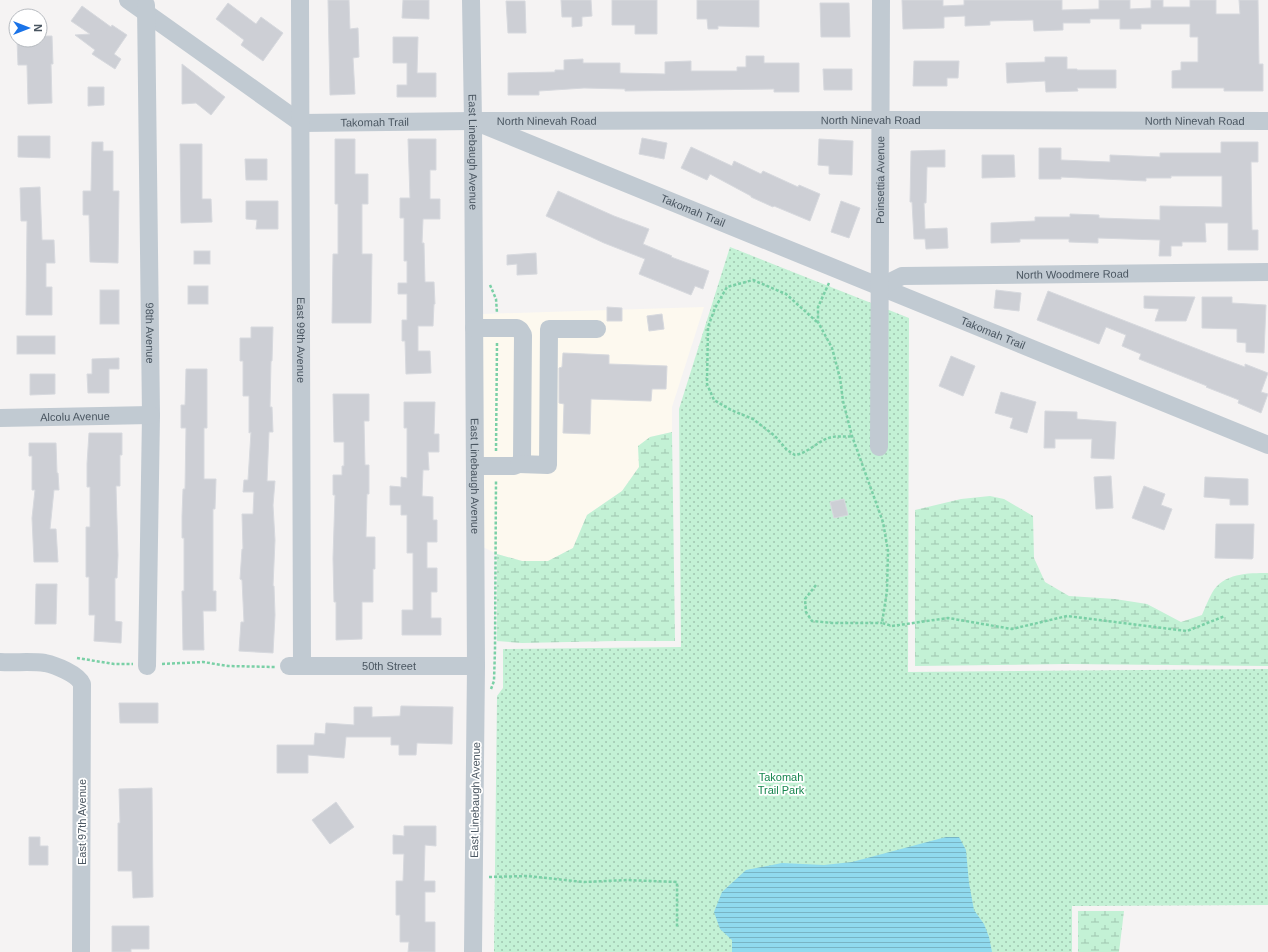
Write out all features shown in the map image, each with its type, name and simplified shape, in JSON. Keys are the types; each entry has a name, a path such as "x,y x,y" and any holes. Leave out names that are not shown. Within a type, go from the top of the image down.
{"street":[{"path":"128,0 146,6 301,123"},
{"name":"East 99th Avenue","path":"296,666 301,123 300,0"},
{"name":"East Linebaugh Avenue","path":"471,0 476,658 473,952"},
{"name":"Poinsettia Avenue","path":"879,447 881,0"},
{"name":"98th Avenue","path":"146,6 150,415 155,665"},
{"name":"Takomah Trail","path":"301,123 473,121 1268,446"},
{"name":"North Ninevah Road","path":"473,121 1268,121"},
{"name":"North Woodmere Road","path":"880,287 902,276 1268,272"},
{"path":"474,328 517,328 520,330 597,329"},
{"path":"475,466 514,466 519,464 548,465 549,329"},
{"path":"519,464 522,460 522,335 520,330"},
{"name":"Alcolu Avenue","path":"0,418 150,415"},
{"name":"50th Street","path":"296,666 476,658"},
{"name":"East 97th Avenue","path":"0,662 45,663 68,671 80,679 82,692 81,952"}],"path":[{"path":"852,436 831,437 802,454 795,455 787,450 775,436 753,419 731,410 714,400 707,384 708,327 715,308 727,286 753,280 786,294 818,322 832,348 852,436 884,522 888,551 887,591 882,623"},
{"path":"818,322 818,307 828,283"},
{"path":"816,585 805,599 806,612 812,621 832,623 882,623 892,626 948,618 1012,629 1067,616 1187,631 1225,616"},
{"path":"476,658 495,649"},
{"path":"155,665 203,662 228,666 296,666"},
{"path":"485,878 527,876 584,882 627,880 677,882 677,928"}],"shaded area":[{"path":"704,307 672,407 672,432 650,437 639,467 622,491 587,515 573,548 548,561 522,561 497,554 483,547 482,314"}],"green space":[{"name":"Takomah Trail Park","path":"730,247 909,318 908,672 1268,669 1268,905 1072,906 1072,952 494,952 497,696 503,688 503,649 681,647 679,409"},
{"path":"672,432 675,641 522,643 497,641 497,554 522,561 548,561 573,548 587,515 622,491 639,467 638,446 650,437"},
{"path":"990,496 1004,499 1033,516 1034,558 1045,582 1069,596 1115,599 1147,604 1181,622 1202,615 1212,593 1223,581 1244,574 1268,573 1268,666 1067,664 915,666 915,510 961,499"},
{"path":"1078,911 1124,911 1119,952 1078,952"}],"water":[{"path":"946,837 959,837 966,850 969,883 974,910 984,924 989,937 992,952 732,952 732,940 720,929 714,912 722,892 746,870 782,863 824,865 852,862"}],"building":[{"path":"328,0 349,0 350,29 358,28 359,57 353,58 355,94 330,95"},
{"path":"403,0 429,0 429,19 402,18"},
{"path":"561,0 591,0 592,16 582,17 582,26 572,27 572,17 562,17"},
{"path":"612,0 657,0 657,34 635,34 635,25 612,25"},
{"path":"697,0 759,0 759,27 718,26 718,29 708,29 707,19 697,19"},
{"path":"902,0 943,0 943,6 964,5 964,0 1062,0 1062,10 1099,9 1099,0 1130,0 1130,9 1151,8 1151,0 1163,0 1163,7 1190,7 1190,0 1216,0 1216,14 1240,14 1239,0 1258,0 1259,64 1263,64 1263,91 1224,91 1224,88 1172,88 1172,71 1181,70 1181,62 1198,62 1198,37 1190,37 1190,24 1141,24 1141,29 1120,29 1120,19 1090,19 1090,23 1063,23 1063,30 1034,31 1033,20 990,21 990,25 965,26 965,16 944,17 944,28 903,29"},
{"path":"506,1 525,1 526,33 508,33"},
{"path":"228,3 256,24 261,17 283,33 263,61 241,45 244,40 216,19"},
{"path":"820,3 849,3 850,37 821,37"},
{"path":"82,6 111,27 112,25 127,35 114,54 121,59 115,69 92,54 95,50 75,35 90,34 71,21"},
{"path":"48,36 52,36 52,103 28,104 27,65 18,65 17,48 48,48"},
{"path":"393,37 418,37 417,73 436,73 436,97 397,97 397,85 407,85 407,63 393,63"},
{"path":"746,56 764,56 764,63 799,63 799,92 774,92 774,89 625,91 625,89 584,88 539,91 539,95 508,95 508,73 555,72 555,70 564,70 564,60 583,59 583,63 620,63 620,73 665,74 665,62 691,61 691,71 737,71 737,67 746,67"},
{"path":"1045,57 1067,57 1067,69 1116,70 1116,88 1077,88 1078,91 1046,92 1045,81 1007,83 1006,63 1045,62"},
{"path":"914,61 959,61 958,78 947,78 947,86 913,86"},
{"path":"182,64 225,97 211,115 196,103 182,104"},
{"path":"823,69 852,69 852,90 824,90"},
{"path":"88,87 104,87 104,105 88,106"},
{"path":"18,136 50,136 50,158 18,157"},
{"path":"642,138 667,143 664,159 639,154"},
{"path":"335,139 355,139 355,174 368,174 368,204 362,204 362,254 372,254 371,323 332,323 333,254 338,254 338,204 335,204"},
{"path":"408,139 436,139 436,170 430,170 430,199 440,199 440,219 423,219 422,243 424,243 425,282 434,282 435,304 433,326 418,326 418,351 430,351 431,373 406,374 405,341 402,341 402,320 407,320 407,294 398,294 398,283 407,283 407,261 404,261 404,218 400,218 400,198 410,198"},
{"path":"819,139 853,141 852,175 829,174 829,166 818,165"},
{"path":"92,142 103,142 103,151 113,151 113,191 119,191 118,263 90,262 89,215 83,215 83,191 91,191"},
{"path":"1221,142 1258,142 1258,162 1251,162 1252,230 1258,230 1258,250 1228,250 1228,223 1205,223 1206,242 1182,242 1182,246 1171,246 1171,256 1159,256 1160,240 1098,238 1098,243 1069,242 1069,239 1020,239 1020,242 991,243 991,223 1035,221 1035,217 1070,217 1070,214 1099,215 1099,218 1160,220 1160,206 1222,207 1222,176 1171,176 1171,178 1146,178 1146,181 1061,177 1061,179 1039,179 1039,148 1061,148 1061,160 1110,162 1110,155 1160,157 1160,153 1221,153"},
{"path":"180,144 202,144 202,199 211,199 212,222 181,223"},
{"path":"691,147 732,166 734,161 761,174 763,171 798,187 799,185 820,194 810,221 751,197 710,174 707,180 681,168"},
{"path":"945,150 945,167 927,167 926,203 924,203 925,229 947,228 948,248 926,249 925,239 914,239 912,202 910,202 911,151"},
{"path":"982,155 1014,155 1015,177 982,178"},
{"path":"245,159 267,159 267,180 246,180"},
{"path":"40,187 42,240 54,240 55,263 46,263 46,287 52,287 52,315 26,315 27,221 21,221 20,188"},
{"path":"558,191 614,216 649,229 643,244 672,256 671,257 709,271 703,289 695,286 691,295 639,274 645,259 604,243 546,216"},
{"path":"246,201 278,201 278,229 256,229 257,220 246,219"},
{"path":"841,201 860,208 849,238 831,232"},
{"path":"194,251 210,251 210,264 194,264"},
{"path":"536,253 537,274 517,275 517,264 507,265 507,255"},
{"path":"188,286 208,286 208,304 188,304"},
{"path":"100,290 119,290 119,324 100,324"},
{"path":"996,290 1021,293 1019,311 994,308"},
{"path":"1048,291 1218,357 1245,367 1245,364 1268,373 1261,392 1268,394 1261,413 1238,403 1239,400 1139,359 1141,354 1122,346 1126,335 1106,327 1099,344 1037,320"},
{"path":"1144,296 1195,297 1186,321 1155,321 1159,309 1144,308"},
{"path":"1202,297 1232,297 1232,303 1266,305 1264,353 1246,352 1246,343 1237,342 1237,329 1202,328"},
{"path":"607,307 622,308 622,321 607,321"},
{"path":"662,314 664,329 649,331 647,316"},
{"path":"251,327 273,327 270,407 272,407 273,432 269,432 267,481 275,481 273,505 275,540 273,586 275,615 273,653 239,651 241,622 244,622 242,580 240,579 243,549 242,514 253,514 254,492 243,492 244,480 248,480 251,432 249,433 249,396 243,396 243,361 240,361 240,338 251,338"},
{"path":"17,336 55,336 55,354 17,354"},
{"path":"563,353 609,355 609,364 667,366 666,389 652,389 651,401 591,399 590,434 563,433 564,404 559,403 559,368 562,367"},
{"path":"951,356 975,366 963,396 939,386"},
{"path":"119,358 119,369 109,369 109,393 88,393 87,374 92,374 92,359"},
{"path":"186,369 207,369 207,428 204,428 204,479 216,479 215,509 213,509 213,591 216,591 216,611 203,611 204,650 183,650 182,591 184,591 184,538 182,538 182,516 183,489 185,489 186,428 181,428 181,405 185,405"},
{"path":"30,374 55,374 55,394 30,395"},
{"path":"1001,392 1036,402 1027,433 1010,428 1013,418 995,413"},
{"path":"333,394 369,394 369,421 364,421 365,465 369,465 369,494 367,494 366,537 375,537 375,569 373,569 373,602 362,602 362,639 336,640 336,602 334,602 333,558 335,495 333,495 333,475 342,475 342,466 344,466 344,442 334,442"},
{"path":"404,402 435,402 434,434 439,434 439,452 428,452 429,470 423,470 422,496 433,497 433,520 437,520 437,542 427,542 427,568 437,568 437,592 431,592 431,618 441,618 441,635 402,635 402,610 413,610 413,553 407,553 407,515 401,515 401,505 390,505 390,486 401,487 401,477 407,478 407,428 404,428"},
{"path":"1045,411 1077,412 1077,419 1116,422 1114,459 1091,458 1092,439 1055,439 1055,448 1044,448"},
{"path":"89,433 122,433 120,486 116,486 118,555 117,578 115,578 115,621 122,622 121,643 94,641 95,615 89,615 89,577 86,577 86,527 90,527 90,487 87,487"},
{"path":"29,443 56,443 59,490 54,490 50,529 56,529 58,562 34,562 32,518 35,490 32,490 32,456 29,456"},
{"path":"1111,476 1113,508 1096,509 1094,477"},
{"path":"1205,477 1248,479 1248,505 1230,505 1230,499 1204,497"},
{"path":"1144,486 1165,494 1161,505 1172,509 1164,530 1132,518"},
{"path":"844,499 848,515 834,518 830,502"},
{"path":"1216,524 1254,524 1253,558 1215,558"},
{"path":"36,584 57,584 56,624 35,624"},
{"path":"119,703 158,703 158,723 120,723"},
{"path":"401,706 453,707 452,744 417,743 416,755 399,755 399,745 391,745 391,737 346,737 344,758 308,755 308,773 277,773 277,745 314,745 315,733 325,734 326,723 354,725 354,707 372,707 372,717 400,716"},
{"path":"152,788 153,897 133,898 132,871 118,871 118,823 120,823 119,789"},
{"path":"336,802 354,827 330,844 312,820"},
{"path":"404,826 436,826 436,846 425,845 424,881 435,881 435,892 425,892 425,922 435,922 435,952 408,952 409,942 400,942 400,915 396,915 396,881 403,881 404,854 393,854 393,835 404,836"},
{"path":"29,837 40,837 40,846 48,846 48,865 29,865"},
{"path":"112,926 149,926 149,949 131,949 131,952 112,952"}]}
